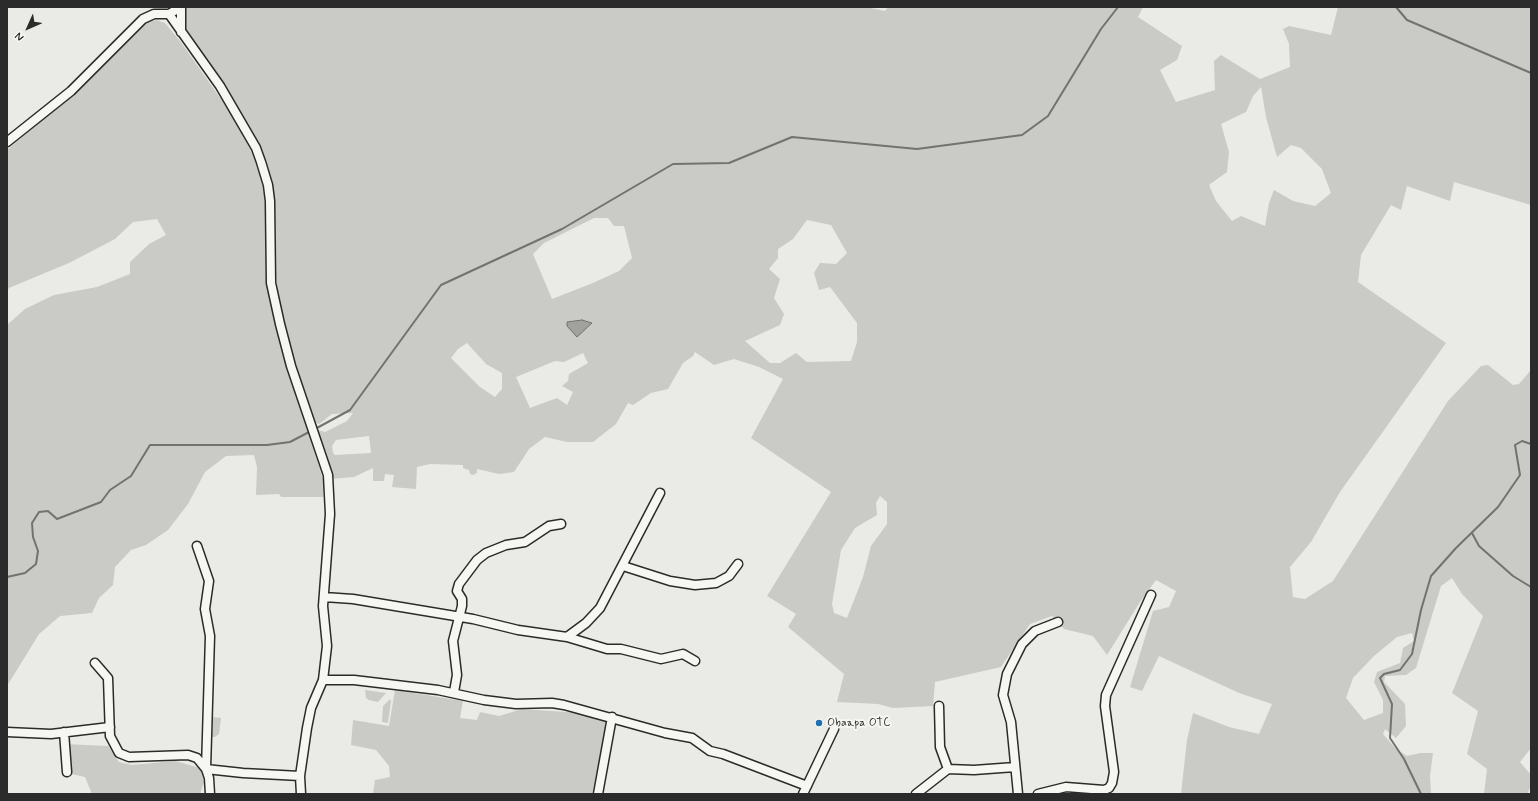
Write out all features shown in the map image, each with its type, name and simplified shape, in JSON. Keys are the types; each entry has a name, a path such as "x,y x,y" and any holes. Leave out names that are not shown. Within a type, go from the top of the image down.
{"street":[{"path":"7,142 71,91 143,19 154,14 169,14 181,7"},
{"path":"181,7 181,32"},
{"path":"169,14 220,86 256,148 261,162 268,185 270,201 271,283 291,366 312,432 328,475 330,514 323,606 327,646 324,680 311,708 300,776 301,794"},
{"path":"567,637 586,623 600,608 660,493"},
{"path":"454,692 457,676 453,641 461,617 462,606 457,587 477,560 486,553 506,545 524,542 549,526 561,524"},
{"path":"197,546 209,581 205,609 210,636 206,769 209,778 210,794"},
{"path":"623,566 670,581 695,585 716,582 729,576 738,564"},
{"path":"1038,794 1066,788 1109,791 1114,772 1105,706 1106,695 1151,595"},
{"path":"324,597 353,599 461,617 518,630 567,637 607,649 622,649 662,659 683,654 695,661"},
{"path":"1018,794 1011,722 1003,695 1007,674 1022,644 1035,631 1058,622"},
{"path":"95,663 108,678 110,727 113,744 123,756 138,758 188,755 197,758 206,769 243,774 300,776"},
{"path":"324,680 354,680 454,692 484,700 516,704 558,704 665,733 692,738 710,751 723,754 807,786"},
{"path":"939,706 940,747 948,769"},
{"path":"598,794 612,718"},
{"path":"7,732 64,732 110,727"},
{"path":"803,794 834,728"},
{"path":"64,732 66,772"},
{"path":"916,794 948,769 974,770 1015,767"}],"shaded area":[{"path":"184,7 866,7 885,11 888,7 1143,7 1138,17 1182,46 1177,60 1160,70 1176,102 1215,90 1214,61 1221,55 1260,79 1290,67 1289,44 1283,29 1289,26 1331,35 1338,7 1531,7 1531,205 1454,182 1450,201 1407,186 1401,210 1391,205 1361,255 1358,282 1446,343 1340,492 1311,542 1290,567 1293,597 1305,599 1333,581 1448,401 1481,366 1488,365 1513,385 1519,384 1531,370 1531,748 1520,762 1531,775 1531,786 1527,794 1484,794 1487,769 1467,754 1478,711 1452,693 1483,616 1462,594 1452,578 1441,586 1416,668 1406,675 1385,676 1384,682 1405,704 1406,726 1396,738 1385,729 1383,734 1396,749 1407,756 1420,753 1433,753 1430,776 1431,794 1181,794 1187,740 1193,713 1229,727 1259,734 1272,704 1239,693 1159,656 1142,691 1130,687 1153,611 1169,607 1176,591 1156,580 1140,602 1107,655 1093,636 1064,629 1052,616 1030,624 1001,667 935,682 933,706 893,708 878,704 837,702 844,674 788,627 796,614 767,596 831,492 751,438 783,379 759,367 734,359 714,365 695,352 693,356 683,363 668,389 651,393 633,405 628,403 616,424 593,442 567,442 545,437 529,449 514,472 499,474 477,469 477,473 473,475 470,474 469,470 463,468 463,465 430,464 417,467 416,489 392,487 394,475 385,474 384,481 373,481 373,468 354,477 331,479 316,433 318,430 325,432 347,421 353,413 332,414 319,424 312,421 295,369 280,306 276,276 275,218 266,160 234,103 186,35","holes":["1261,87 1266,117 1277,157 1291,145 1301,148 1322,169 1331,193 1315,206 1293,201 1274,190 1269,203 1265,226 1241,216 1232,221 1216,201 1209,185 1227,172 1229,152 1221,124 1246,112 1253,96","594,218 608,218 614,226 624,226 632,258 619,271 552,299 533,254 544,243","807,220 831,225 847,253 836,264 820,263 814,273 819,290 830,287 857,323 857,342 851,361 807,362 796,353 780,363 770,363 745,341 780,325 784,314 774,298 780,279 769,269 778,258 778,249 793,239","467,343 486,364 502,373 502,389 495,397 480,387 451,358 458,349","583,353 588,363 569,374 568,381 562,386 573,392 567,405 557,398 530,408 516,377 555,361 564,362","369,436 371,453 335,455 333,453 332,446 336,440","880,496 887,502 887,524 871,546 863,577 847,618 834,613 832,604 841,550 855,528 877,515 876,503","1412,633 1414,641 1403,648 1400,663 1377,672 1374,682 1383,700 1383,713 1364,720 1346,698 1353,678 1374,656 1397,637"]},
{"path":"157,20 165,23 180,41 228,109 252,153 263,182 267,227 265,253 269,283 285,362 324,482 323,497 281,497 279,494 256,495 257,467 254,455 226,456 205,472 188,504 168,530 146,545 131,550 115,567 113,585 99,598 92,613 60,616 39,634 7,686 7,325 25,309 54,295 97,287 130,274 130,262 149,244 166,235 157,219 133,222 115,239 69,263 9,288 7,291 7,150 76,92 148,22"},
{"path":"582,320 592,323 577,337 567,326 567,322"},
{"path":"365,690 386,693 378,702 366,698"},
{"path":"395,690 463,701 460,718 477,720 480,712 499,716 522,709 581,713 609,720 592,794 373,794 375,780 390,777 389,766 376,750 351,745 353,720 389,726"},
{"path":"390,699 388,723 382,722 383,706"},
{"path":"212,717 221,718 219,734 215,737 211,737"},
{"path":"63,744 108,746 119,762 132,765 175,761 200,768 204,782 200,794 92,794 85,777 62,772"}],"waterway":[{"path":"315,429 350,410 441,285 562,229 673,164 729,163 792,137 917,149 1022,135 1048,116 1101,29 1118,7"},
{"path":"1396,7 1407,20 1531,73"},
{"path":"7,577 25,573 36,564 38,551 33,537 32,523 39,512 48,511 57,519 101,502 110,490 131,476 150,445 267,445 290,442 311,431"},
{"path":"1421,794 1404,759 1390,738 1392,704 1380,678 1384,674 1400,670 1412,654 1421,610 1431,576 1456,548 1498,507 1520,475 1515,445 1522,441 1531,444"},
{"path":"1472,533 1479,546 1513,576 1531,587"}],"place":[{"name":"Obaapa OTC","path":"819,723"}]}
